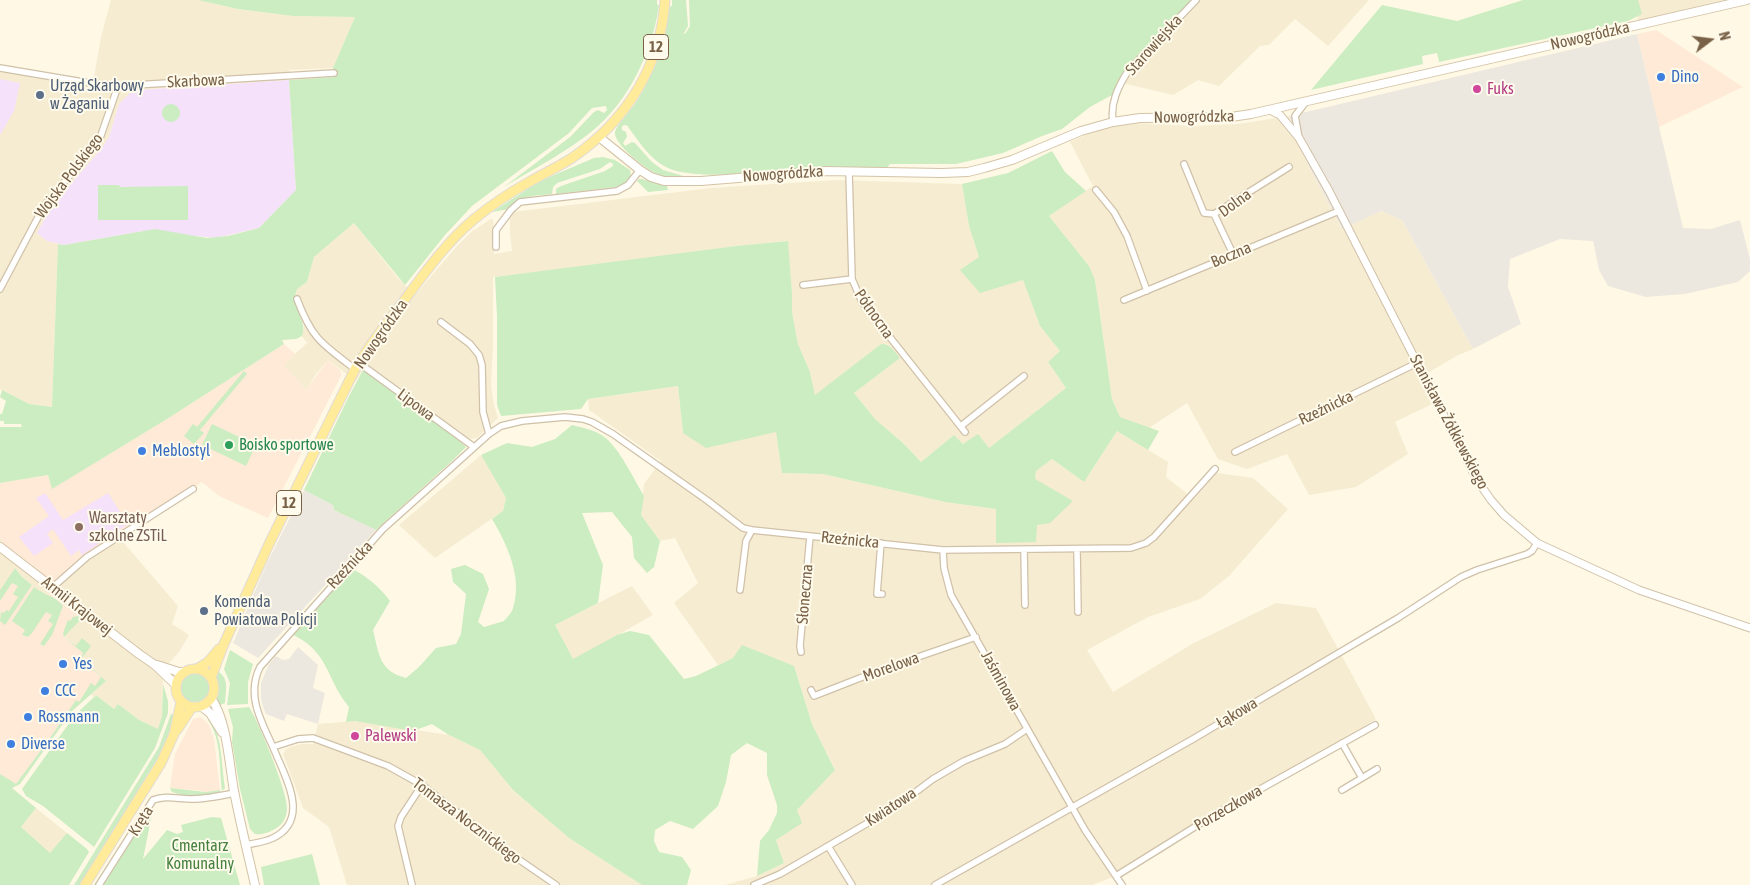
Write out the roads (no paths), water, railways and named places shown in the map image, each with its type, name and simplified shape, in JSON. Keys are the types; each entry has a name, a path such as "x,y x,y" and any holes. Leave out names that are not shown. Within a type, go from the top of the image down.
{"main road":[{"name":"Nowogródzka","path":"211,678 223,646 273,535 357,366 419,281 451,242 467,226 508,194 571,158 599,137 640,170 651,177 664,181 701,181 800,172 968,172 1012,160 1081,132 1113,122 1140,118 1231,117 1270,110 1747,0"},
{"name":"12","path":"599,137 624,110 640,83 659,36 664,4"},
{"name":"Armii Krajowej","path":"0,547 155,665 176,685"},
{"name":"Nowogródzka","path":"198,669 208,662 223,646"},
{"name":"Armii Krajowej","path":"155,665 185,672"},
{"name":"12","path":"185,672 198,669"},
{"path":"198,669 205,672 211,678"},
{"path":"185,672 180,675 176,685 176,694 181,702 210,713 224,736"},
{"name":"12","path":"211,678 214,688 211,698"},
{"path":"174,734 196,707 211,698 222,716 234,793 255,885"},
{"path":"85,885 161,763 174,734 181,702"}],"street":[{"name":"Starowiejska","path":"1113,122 1114,101 1120,84 1128,71 1196,0"},
{"name":"Skarbowa","path":"0,68 118,86 334,73"},
{"name":"Wojska Polskiego","path":"0,289 44,206 99,141 118,86"},
{"name":"Stanisława Żółkiewskiego","path":"1299,138 1295,116 1304,103"},
{"name":"Stanisława Żółkiewskiego","path":"1270,110 1280,115 1299,138 1339,211 1477,480 1504,515 1537,542 1639,590 1750,628"},
{"path":"1184,164 1204,213 1214,214"},
{"name":"Dolna","path":"1233,254 1214,214 1290,167"},
{"path":"496,247 496,230 513,206 520,202 617,191 628,185 640,170"},
{"name":"Północna","path":"848,171 852,279 862,302 965,432"},
{"path":"1096,190 1114,212 1127,236 1147,291"},
{"name":"Boczna","path":"1124,300 1339,211"},
{"path":"803,285 852,279"},
{"name":"Lipowa","path":"297,298 308,324 318,339 333,353 357,366 474,448"},
{"path":"441,322 470,344 479,355 482,365 483,412 489,434"},
{"name":"Rzeźnicka","path":"1235,452 1417,363"},
{"path":"961,426 1024,376"},
{"name":"Rzeźnicka","path":"272,747 257,710 253,694 254,684 260,667 384,529 489,434 502,426 522,421 565,418 583,419 592,422 613,434 743,528 943,550 1124,549 1146,543 1154,537 1215,469"},
{"path":"53,587 87,557 193,489"},
{"path":"740,590 746,541 752,530"},
{"name":"Słoneczna","path":"801,652 810,536"},
{"name":"Łąkowa","path":"935,885 1360,641 1461,577 1527,554 1532,551 1537,542"},
{"path":"881,543 877,594 882,594"},
{"path":"1024,549 1025,605"},
{"path":"1077,549 1078,612"},
{"name":"Jaśminowa","path":"943,550 944,568 951,595 1072,808 1122,885"},
{"name":"Morelowa","path":"811,690 814,696 883,669 976,637"},
{"name":"Porzeczkowa","path":"1116,876 1214,815 1375,725"},
{"name":"Kwiatowa","path":"754,885 780,874 897,806 933,779 964,762 1005,744 1027,729"},
{"name":"Tomasza Nocznickiego","path":"272,747 298,739 313,738 388,766 422,785 508,852 556,885"},
{"path":"1342,743 1362,778"},
{"path":"246,845 278,835 290,823 293,815 294,804 291,791 272,747"},
{"path":"1342,790 1377,769"},
{"path":"412,885 398,826 422,785"},
{"name":"Kręta","path":"99,885 153,800 169,797 211,798 234,793"},
{"path":"828,846 852,885"}],"place":[{"name":"Dino","path":"1661,77"},
{"name":"Fuks","path":"1477,89"},
{"name":"Urząd Skarbowy w Żaganiu","path":"40,95"},
{"name":"Boisko sportowe","path":"229,445"},
{"name":"Meblostyl","path":"142,451"},
{"name":"Warsztaty szkolne ZSTiL","path":"79,527"},
{"name":"Komenda Powiatowa Policji","path":"204,611"},
{"name":"Yes","path":"63,664"},
{"name":"CCC","path":"45,691"},
{"name":"Rossmann","path":"28,717"},
{"name":"Palewski","path":"355,736"},
{"name":"Diverse","path":"11,744"}],"park label":[{"name":"Cmentarz Komunalny","path":"200,855"}]}
